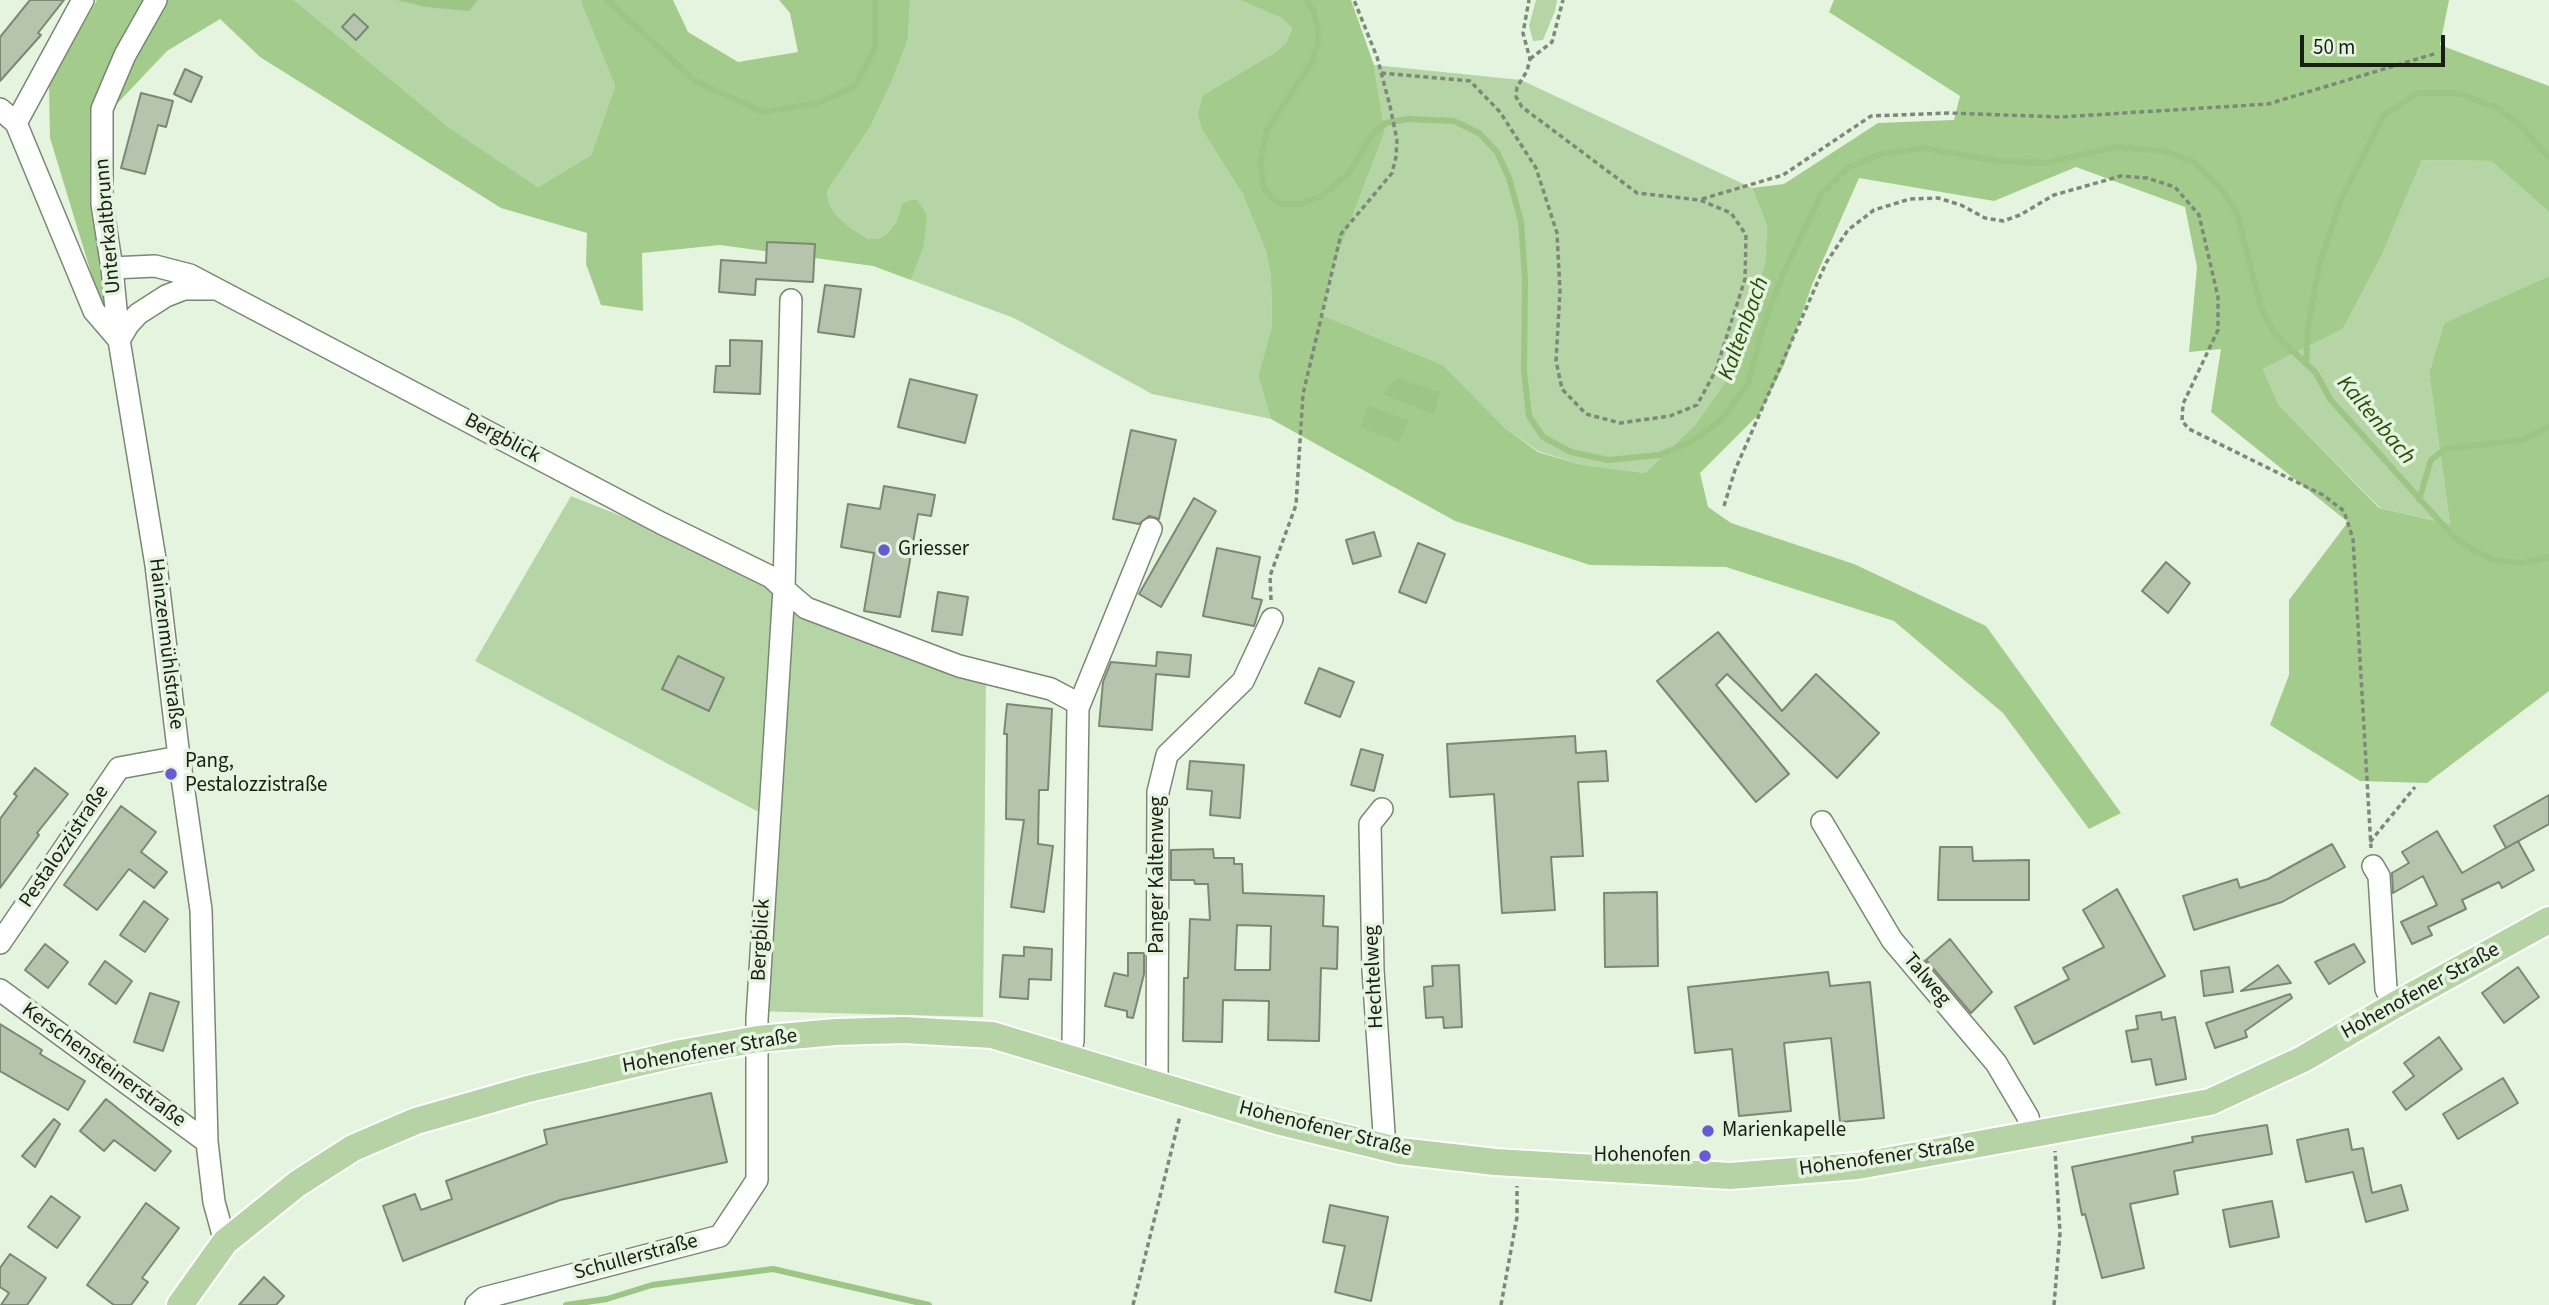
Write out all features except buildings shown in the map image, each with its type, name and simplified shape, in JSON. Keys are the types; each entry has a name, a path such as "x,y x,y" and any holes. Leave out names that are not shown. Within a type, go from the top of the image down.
{"main road":[{"name":"Hohenofener Straße","path":"180,1305 225,1242 297,1184 353,1148 416,1121 576,1077 758,1039 836,1032 946,1031 992,1035 1277,1121 1385,1148 1518,1164 1730,1176 1858,1166 2210,1102 2303,1059 2549,920"}],"street":[{"path":"83,0 8,116 94,311 118,340"},
{"name":"Unterkaltbrunn","path":"118,340 112,268 102,204 102,109 125,55 156,0"},
{"name":"Bergblick","path":"112,268 155,266 190,275 662,523 771,577 806,608 959,666 1051,689 1079,704"},
{"name":"Bergblick","path":"118,340 138,314 166,296 184,289 219,290"},
{"name":"Bergblick","path":"758,1039 783,589 791,300"},
{"name":"Hainzenmühlstraße","path":"118,340 156,565 201,911 207,1142 214,1202 225,1242"},
{"path":"1069,1058 1073,1041 1079,704 1151,529"},
{"name":"Panger Kaltenweg","path":"1157,1086 1157,792 1167,755 1243,681 1272,619"},
{"name":"Pestalozzistraße","path":"0,943 118,768 179,757"},
{"name":"Hechtelweg","path":"1382,809 1370,824 1373,970 1385,1148"},
{"name":"Talweg","path":"1822,822 1892,940 1996,1063 2028,1117 2043,1133"},
{"path":"2373,866 2379,876 2386,989 2395,1005"},
{"name":"Kerschensteinerstraße","path":"0,990 207,1142"},
{"name":"Schullerstraße","path":"475,1305 484,1298 720,1236 757,1180 758,1039"}],"path":[{"path":"1272,619 1270,576 1296,505 1303,394 1341,234 1392,173 1397,140 1381,73 1354,0"},
{"path":"1381,73 1470,81 1500,112 1536,168 1557,233 1560,291 1556,361 1562,388 1586,414 1620,422 1670,416 1697,405 1716,370 1745,279 1746,235 1731,213 1700,200 1637,193 1522,107 1516,97 1517,87 1527,71 1530,59 1523,33 1529,0"},
{"path":"1530,59 1552,42 1563,0"},
{"path":"1700,200 1783,175 1871,116 1949,114 2062,117 2267,104 2437,53"},
{"path":"1724,506 1735,470 1826,263 1848,230 1874,210 1910,199 1938,198 1961,205 1984,218 2003,221 2020,215 2054,195 2121,176 2147,178 2175,187 2199,215 2218,298 2218,330 2183,404 2182,421 2189,429 2323,495 2344,511 2353,539 2373,866"},
{"path":"2370,842 2415,787"},
{"path":"1133,1305 1186,1094"},
{"path":"2043,1133 2057,1173 2060,1233 2054,1305"},
{"path":"1501,1305 1517,1217 1518,1164"}],"shaded area":[{"path":"97,0 294,0 450,128 538,187 591,155 615,86 580,0 673,0 688,32 738,62 798,52 790,13 779,0 910,0 908,39 892,81 871,126 827,191 829,204 836,215 869,239 878,239 887,234 896,223 902,203 917,200 927,217 923,249 911,280 873,266 720,245 642,253 643,311 601,305 586,264 587,233 501,208 260,57 220,19 167,51 111,110 105,302 99,299 50,138 49,85"},
{"path":"294,0 580,0 615,86 591,155 538,187 450,128"},
{"path":"397,0 478,0 469,11 426,7"},
{"path":"910,0 1239,0 1282,18 1292,27 1286,43 1274,53 1203,95 1202,130 1242,193 1266,251 1271,278 1272,326 1258,376 1271,419 1152,394 1014,318 911,280 923,249 923,208 917,201 902,203 896,223 887,234 878,239 869,239 836,215 829,204 827,191 871,126 892,81 908,39"},
{"path":"1239,0 1351,0 1374,65 1385,131 1333,268 1322,315 1443,365 1505,428 1538,452 1578,464 1645,473 1695,425 1728,378 1765,264 1767,226 1752,188 1784,184 1878,123 1954,120 1960,96 1829,12 1834,0 2449,0 2440,45 2549,86 2549,212 2491,161 2422,160 2381,257 2343,329 2263,369 2279,405 2379,508 2450,524 2429,373 2444,323 2549,276 2549,691 2427,783 2360,781 2270,725 2289,675 2289,600 2348,522 2211,412 2221,349 2189,352 2197,267 2185,207 2076,167 1994,201 1859,178 1812,285 1784,365 1760,413 1700,473 1708,507 1731,523 1854,564 1986,626 2121,813 2089,829 2003,713 1894,621 1726,567 1590,565 1455,521 1271,419 1258,376 1272,326 1271,278 1266,251 1242,193 1202,130 1198,114 1203,95 1274,53 1286,43 1292,28 1282,18"},
{"path":"1536,0 1557,0 1543,40 1533,41 1529,26"},
{"path":"1374,65 1521,80 1752,188 1767,226 1765,264 1728,378 1695,425 1645,473 1578,464 1538,451 1505,428 1443,365 1322,315 1333,268 1385,131"},
{"path":"2422,160 2491,161 2549,212 2549,276 2444,323 2429,373 2450,524 2380,508 2279,405 2263,369 2343,329 2381,257"},
{"path":"1397,378 1440,392 1434,414 1382,394"},
{"path":"1368,406 1409,420 1399,442 1360,427"},
{"path":"571,496 769,575 806,608 986,673 983,1017 752,1011 766,816 475,661"}],"waterway":[{"name":"Kaltenbach","path":"607,0 695,81 763,112 818,103 855,86 875,47 875,0"},
{"name":"Kaltenbach","path":"1306,0 1314,12 1319,38 1312,62 1267,130 1260,162 1264,189 1279,204 1301,204 1323,195 1349,173 1373,133 1386,123 1408,119 1454,121 1479,133 1497,152 1509,178 1521,222 1525,279 1524,371 1529,416 1543,437 1571,452 1608,460 1659,455 1691,442 1722,419 1748,384 1761,334 1782,276 1822,193 1847,168 1881,154 1924,148 1997,161 2045,163 2116,147 2166,151 2195,163 2223,191 2237,213 2261,308 2275,334 2316,373 2330,399 2453,536 2474,551 2497,561 2522,563 2549,557"},
{"name":"Kaltenbach","path":"2306,363 2308,328 2319,266 2341,199 2384,115 2418,93 2456,93 2496,107 2521,126 2549,158"},
{"name":"Kaltenbach","path":"2419,500 2431,460 2445,449 2522,440 2549,426"},
{"path":"566,1305 607,1299 652,1285 773,1269 929,1305"}],"place":[{"name":"Griesser","path":"884,550"},
{"name":"Pang, Pestalozzistraße","path":"171,774"},
{"name":"Marienkapelle","path":"1708,1131"},
{"name":"Hohenofen","path":"1705,1156"}]}
